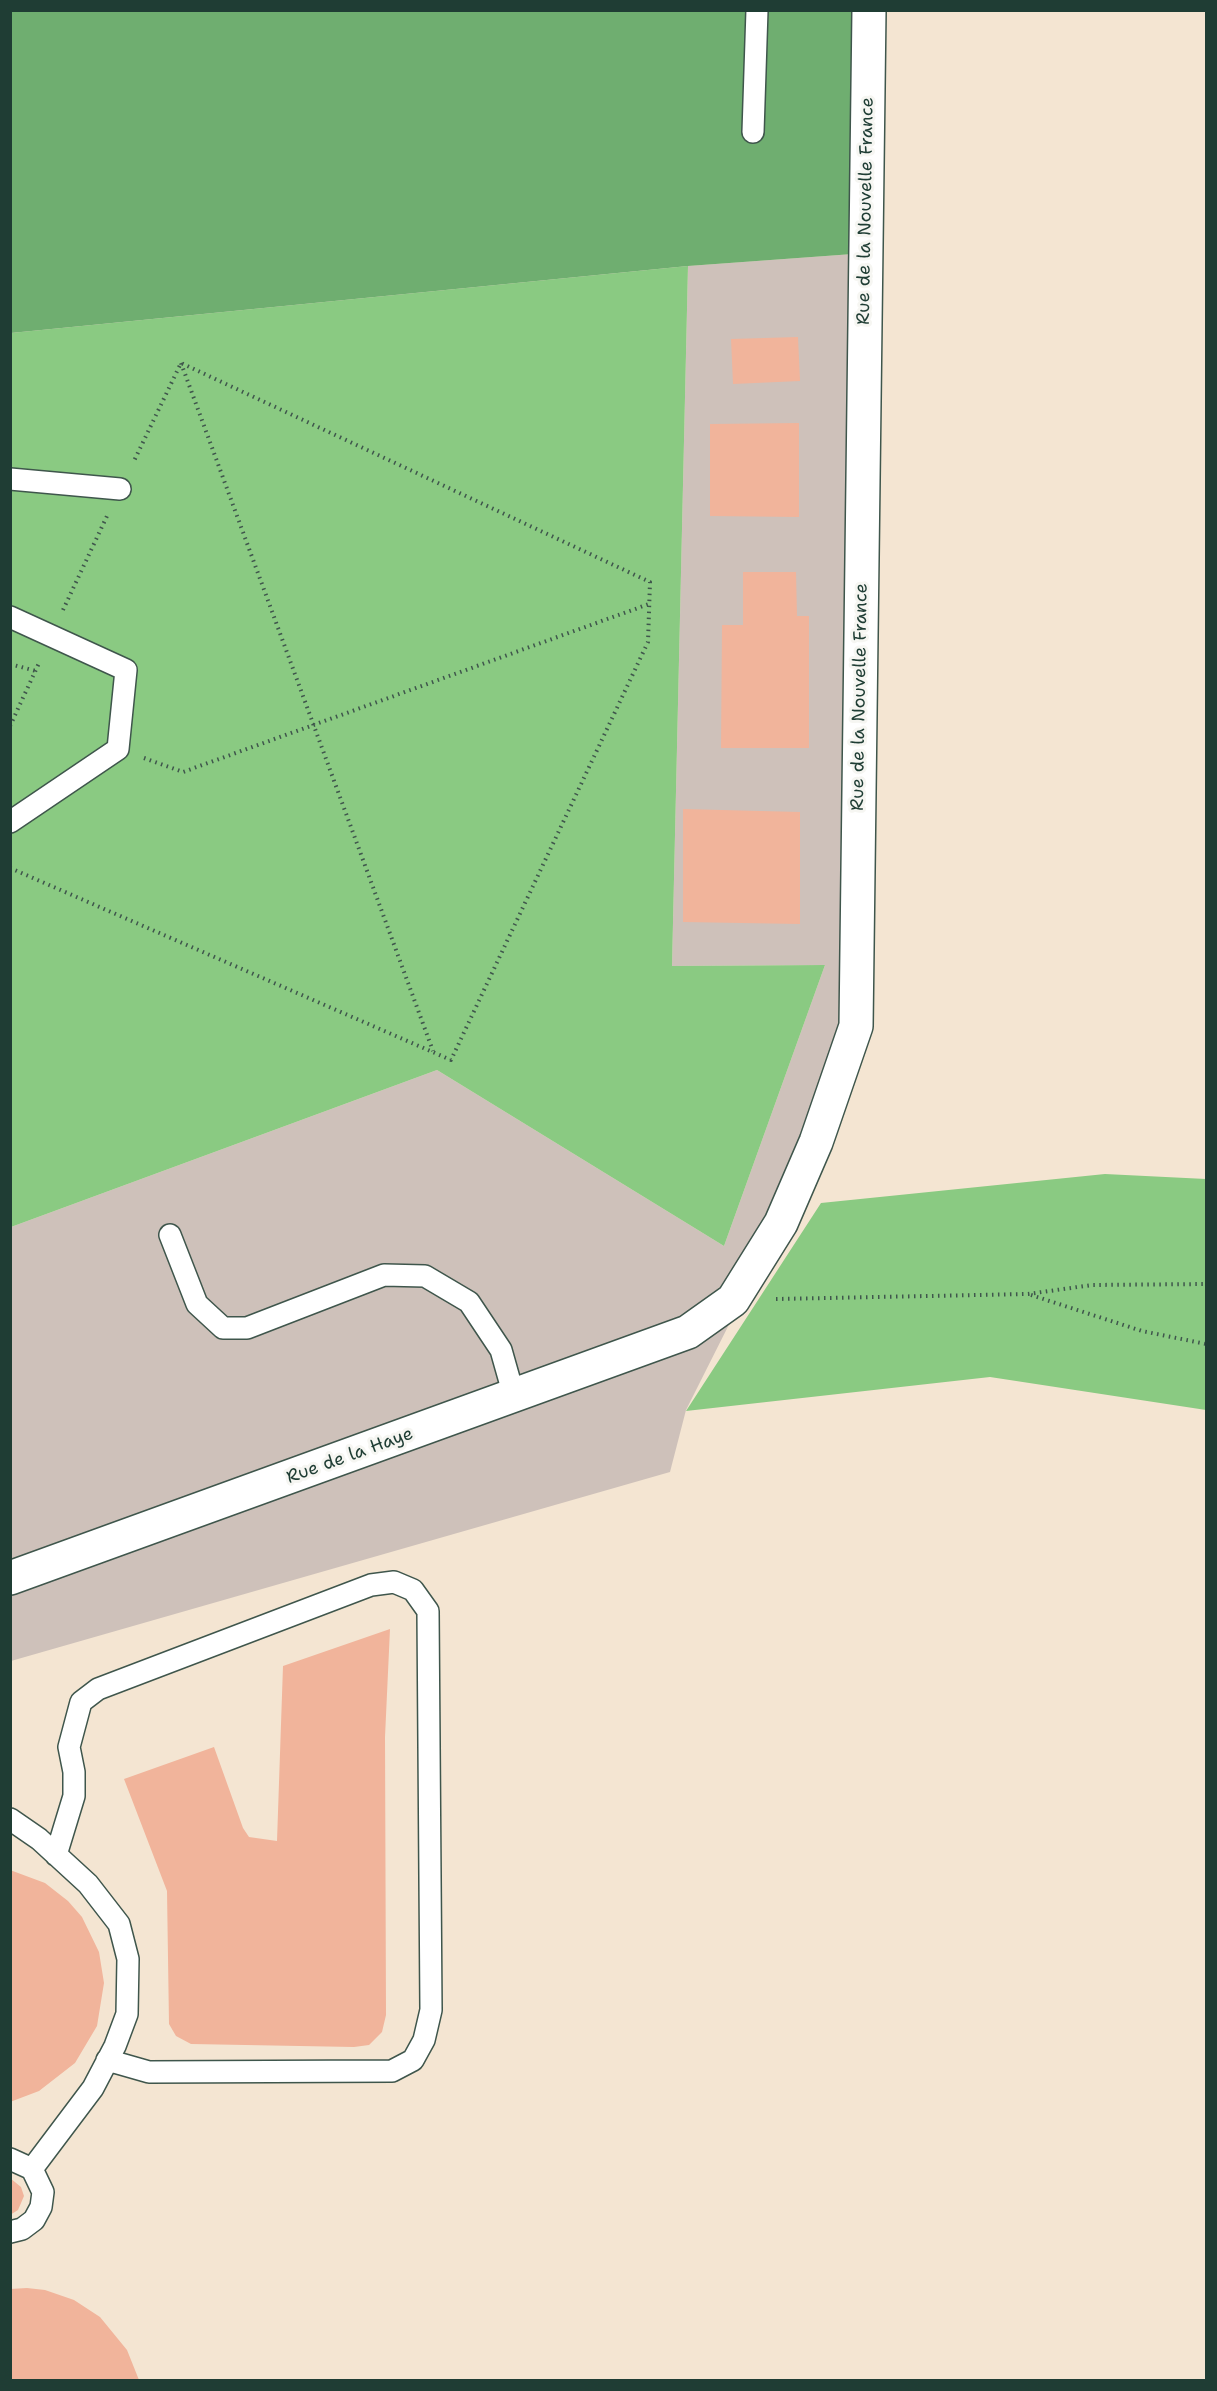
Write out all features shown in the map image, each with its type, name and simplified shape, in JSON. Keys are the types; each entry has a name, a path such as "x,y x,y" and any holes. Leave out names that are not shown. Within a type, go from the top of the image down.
{"street":[{"name":"Rue de la Nouvelle France","path":"688,1332 733,1299 781,1223 816,1142 856,1026 869,10"},
{"name":"Rue de la Haye","path":"10,1578 688,1332"}],"lane":[{"path":"753,132 758,10"},
{"path":"10,479 120,489"},
{"path":"10,617 126,670 118,749 10,822"},
{"path":"170,1235 197,1304 223,1328 247,1328 384,1275 425,1276 469,1302 501,1350 514,1396"},
{"path":"56,1855 74,1796 74,1772 69,1747 81,1702 98,1689 371,1585 394,1582 413,1590 428,1611 431,2010 424,2040 413,2060 392,2071 149,2072 107,2060"},
{"path":"10,1819 88,1884 119,1924 128,1959 128,2013 107,2060 93,2088 32,2169"},
{"path":"10,2159 32,2169 43,2192 41,2207 34,2220 22,2229 10,2232"}],"path":[{"path":"10,726 181,363"},
{"path":"10,868 451,1060 648,642 650,582 181,363"},
{"path":"181,363 434,1052"},
{"path":"118,749 183,772 649,604"},
{"path":"10,664 36,671"},
{"path":"733,1299 1028,1294 1092,1285 1206,1284"},
{"path":"1028,1294 1142,1331 1206,1344"}],"shaded area":[{"path":"853,254 857,1070 686,1410 670,1472 11,1661 11,1227 437,1070 724,1246 825,965 672,966 688,266"}],"green space":[{"path":"11,11 855,11 853,254 688,266 11,333"},
{"path":"688,266 672,966 825,965 724,1246 437,1070 11,1227 11,333"},
{"path":"1105,1174 1206,1179 1206,1410 990,1377 686,1411 821,1203"}],"building":[{"path":"798,337 800,381 733,384 731,339"},
{"path":"799,423 799,517 710,516 710,424"},
{"path":"743,572 796,572 797,616 809,616 809,748 721,748 722,625 743,625"},
{"path":"683,809 800,812 800,924 683,922"},
{"path":"390,1629 385,1737 386,2015 382,2032 369,2045 354,2047 191,2044 176,2036 169,2024 167,1891 124,1779 214,1747 243,1828 249,1837 277,1841 283,1666"},
{"path":"10,1870 45,1883 68,1901 82,1917 99,1952 104,1983 97,2026 75,2063 39,2091 10,2102"},
{"path":"10,2178 21,2187 24,2196 18,2210 10,2215"},
{"path":"10,2289 45,2290 74,2300 100,2317 127,2350 139,2380 10,2380"}]}
